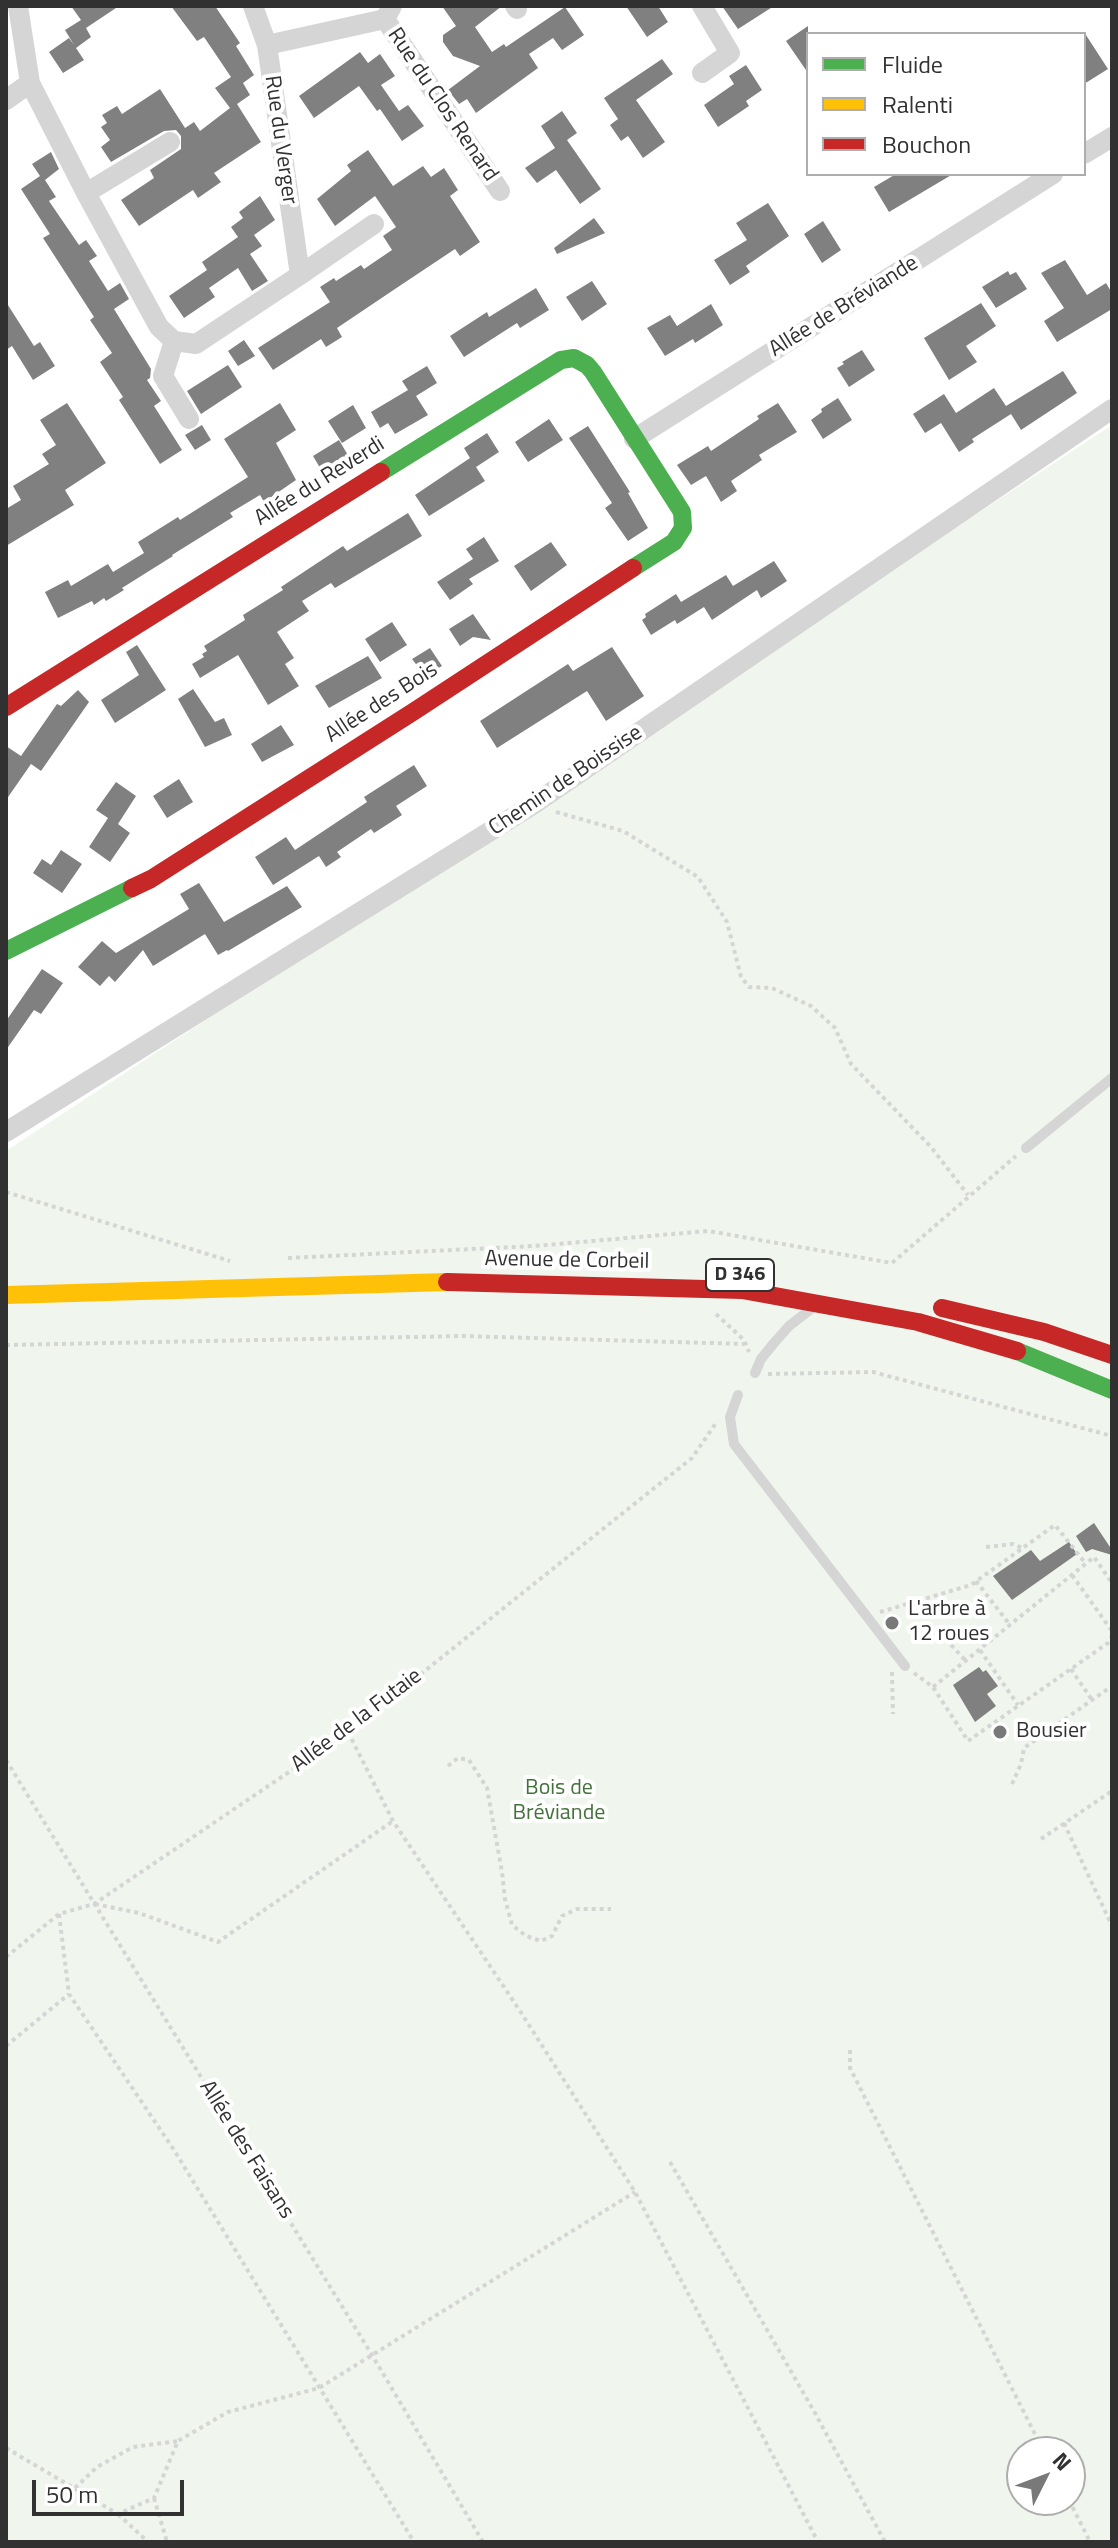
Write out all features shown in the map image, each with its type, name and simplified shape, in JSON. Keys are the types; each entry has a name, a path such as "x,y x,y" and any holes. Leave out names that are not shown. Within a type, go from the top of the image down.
{"main road":[{"name":"Allée du Reverdi","path":"6,707 561,360 574,358 593,372 634,439"},
{"name":"Allée des Bois","path":"6,951 151,879 674,542 683,528 682,512 634,439"},
{"name":"D 346","path":"430,1282 591,1272 710,1272 787,1279"},
{"name":"Avenue de Corbeil","path":"6,1295 430,1282 742,1290 918,1322 1023,1353 1112,1390"},
{"path":"923,1304 1044,1332 1112,1355"},
{"path":"1023,1353 1112,1380"}],"street":[{"path":"18,6 13,34 30,83 159,327 174,341 196,344 374,224"},
{"name":"Rue du Verger","path":"253,6 267,45 300,275"},
{"path":"702,6 730,53 702,73"},
{"path":"267,45 388,13"},
{"name":"Rue du Clos Renard","path":"388,13 500,191"},
{"path":"6,100 30,83"},
{"path":"1086,153 1112,137"},
{"path":"86,193 170,142"},
{"name":"Allée de Bréviande","path":"634,439 1050,176"},
{"path":"174,341 163,376 189,419"},
{"name":"Chemin de Boissise","path":"6,1132 534,804 1112,409"}],"lane":[{"path":"1026,1148 1112,1078"},
{"path":"755,1373 761,1359 789,1326 818,1303"},
{"path":"738,1395 730,1417 734,1444 905,1666"}],"path":[{"path":"534,804 623,831 698,877 727,922 741,977 749,987 772,988 811,1006 835,1028 851,1064 931,1147 968,1195"},
{"path":"276,1259 534,1246 708,1231 892,1263 1026,1148"},
{"path":"6,1192 230,1261 215,1262"},
{"path":"688,1288 745,1344 755,1373 873,1372 1112,1436"},
{"path":"6,1345 463,1336 745,1344"},
{"name":"Allée de la Futaie","path":"6,1957 59,1914 94,1904 348,1732 692,1458 738,1395"},
{"path":"890,1609 976,1581 1055,1525 1086,1564"},
{"path":"986,1547 1013,1544 1023,1548"},
{"path":"933,1687 1094,1557 1112,1583"},
{"path":"905,1666 933,1687 968,1741 1108,1643 1112,1633 1072,1575"},
{"path":"976,1581 1010,1625"},
{"path":"951,1645 966,1661"},
{"path":"980,1650 1018,1705"},
{"path":"893,1714 890,1680 895,1654"},
{"path":"1070,1669 1092,1700"},
{"path":"1012,1784 1024,1748 1112,1686"},
{"path":"348,1732 393,1821 522,2014 635,2192 818,2542"},
{"path":"448,1766 458,1758 469,1760 487,1788 512,1925 526,1936 541,1941 552,1936 562,1916 577,1909 611,1909"},
{"name":"Allée des Faisans","path":"6,1760 372,2355 483,2542"},
{"path":"1041,1839 1112,1791"},
{"path":"94,1904 139,1913 218,1942 393,1821"},
{"path":"1064,1823 1112,1926"},
{"path":"59,1914 69,1994 174,2150 414,2542"},
{"path":"6,2046 69,1994"},
{"path":"850,2050 850,2068 1036,2436"},
{"path":"670,2162 815,2413 885,2542"},
{"path":"75,2488 97,2467 133,2447 178,2441 228,2412 319,2388 635,2192"},
{"path":"167,2542 154,2498 178,2441"},
{"path":"6,2448 118,2514 148,2542"},
{"path":"118,2514 154,2498"},
{"path":"1077,2516 1090,2542"}],"green space":[{"name":"Bois de Bréviande","path":"1112,425 1112,2542 6,2542 6,1151"}],"building":[{"path":"71,6 119,6 86,28 91,37 76,48 84,60 63,73 49,52 69,38 74,45 65,30 81,20"},
{"path":"171,6 215,6 240,43 236,46 254,75 243,83 250,95 237,104 261,142 214,173 221,182 198,198 193,190 139,226 121,200 154,178 150,170 181,149 181,136 176,130 164,131 111,162 101,147 110,140 101,127 107,123 102,115 117,106 122,114 160,89 185,128 194,122 200,131 230,108 215,88 231,77 204,37 197,41"},
{"path":"442,6 502,6 475,27 492,52 504,44 506,47 565,7 584,35 562,50 553,38 529,54 538,68 476,113 467,99 459,104 448,90 480,66 453,56 443,42 443,35 456,26"},
{"path":"626,6 658,6 668,22 647,37"},
{"path":"722,6 774,6 738,29"},
{"path":"808,26 806,70 786,41"},
{"path":"1086,35 1108,69 1086,83"},
{"path":"360,52 368,63 380,54 395,76 381,85 399,111 408,105 424,126 402,141 359,86 314,118 299,96"},
{"path":"662,59 673,74 636,100 665,142 643,158 628,136 621,141 610,125 618,119 604,98"},
{"path":"746,65 762,90 746,101 749,106 718,127 704,105 734,84 729,76"},
{"path":"562,111 577,133 567,140 601,189 580,204 556,170 537,183 525,168 555,148 541,126"},
{"path":"368,150 393,186 423,166 431,177 444,168 458,190 450,196 480,242 460,256 455,249 337,328 342,337 326,347 321,339 273,370 258,348 330,302 320,287 361,265 364,269 392,250 383,236 396,227 375,196 335,226 317,199 351,171 347,165"},
{"path":"51,152 59,169 45,180 56,197 49,201 79,245 86,240 97,256 89,261 108,291 120,283 129,299 114,309 151,369 147,380 161,401 154,406 182,450 160,464 119,400 123,397 100,362 112,353 90,320 94,317 43,238 50,234 21,189 40,176 32,164"},
{"path":"893,176 950,176 889,212 874,187"},
{"path":"260,196 275,220 254,235 262,246 250,254 268,281 252,291 238,268 209,288 215,297 184,318 169,296 207,270 202,262 238,237 231,227 243,218 239,212"},
{"path":"768,203 789,236 746,266 750,272 730,285 714,260 747,240 736,223"},
{"path":"594,218 605,233 557,254 554,248"},
{"path":"823,221 841,250 822,263 804,234"},
{"path":"1065,260 1087,295 1106,283 1112,293 1112,309 1057,342 1044,321 1064,308 1041,273"},
{"path":"1008,271 1010,275 1016,272 1027,289 996,308 982,287"},
{"path":"592,281 607,304 582,321 566,297"},
{"path":"536,288 549,310 520,328 517,323 464,357 450,336 487,312 489,317"},
{"path":"6,302 34,346 40,342 55,366 33,380 12,346 6,350"},
{"path":"981,303 996,326 966,346 977,362 949,380 924,338"},
{"path":"711,304 723,325 695,343 693,339 665,356 647,328 670,315 677,326"},
{"path":"244,340 255,356 238,366 228,351"},
{"path":"862,350 875,370 849,387 837,368"},
{"path":"228,365 242,387 201,414 187,391"},
{"path":"427,366 437,383 416,396 428,415 395,434 388,423 380,428 371,412 408,390 402,381"},
{"path":"1063,371 1077,393 1021,430 1011,414 972,439 974,442 959,452 941,423 925,433 913,414 944,394 956,413 994,388 1006,406"},
{"path":"838,398 852,420 823,439 811,420"},
{"path":"67,403 106,463 65,490 74,505 6,546 6,509 21,500 13,486 49,464 42,454 56,445 40,420"},
{"path":"280,403 296,430 276,443 296,480 264,502 260,495 230,513 233,517 106,601 104,598 94,605 92,601 58,618 45,592 68,580 71,586 108,564 113,572 144,553 138,542 178,517 180,520 248,477 224,439"},
{"path":"778,403 797,432 759,455 762,460 731,481 737,491 721,502 706,476 691,485 677,465 708,446 711,451"},
{"path":"353,405 366,428 342,443 328,421"},
{"path":"549,419 563,440 528,462 515,442"},
{"path":"202,425 211,440 195,450 185,435"},
{"path":"588,426 630,492 648,528 628,541 605,508 612,503 569,438"},
{"path":"487,433 499,452 476,467 485,481 429,516 415,495 470,458 464,448"},
{"path":"339,440 352,462 326,478 313,456"},
{"path":"408,513 422,536 335,588 331,583 302,601 309,611 277,632 294,658 285,664 299,686 268,705 238,655 200,678 192,664 204,657 202,654 207,651 204,646 245,620 243,615 343,546 347,551"},
{"path":"484,537 499,561 469,579 473,584 450,600 437,582 473,559 466,549"},
{"path":"551,542 567,565 531,591 514,566"},
{"path":"774,561 787,581 761,598 757,590 712,620 704,607 677,624 675,620 651,635 642,620 645,614 676,594 681,602 726,575 733,586"},
{"path":"473,614 491,640 473,637 460,646 449,629"},
{"path":"392,622 407,645 380,662 365,639"},
{"path":"137,645 166,690 115,723 101,700 139,675 126,652"},
{"path":"612,647 644,696 606,721 587,691 497,748 480,721 568,664 573,671"},
{"path":"430,648 442,666 425,676 412,659"},
{"path":"368,656 382,678 329,708 315,686"},
{"path":"193,689 215,722 224,718 232,735 205,747 178,699"},
{"path":"78,690 89,702 41,771 31,764 6,800 6,746 21,756 57,704 61,706"},
{"path":"281,725 294,745 262,762 251,744"},
{"path":"414,765 427,786 396,806 402,815 374,833 371,829 337,852 341,857 326,867 319,856 273,885 255,857 286,837 295,850 367,802 364,797"},
{"path":"179,779 193,802 167,818 153,796"},
{"path":"116,782 136,796 118,824 130,833 110,862 89,847 108,818 96,810"},
{"path":"61,850 82,864 62,893 33,873 42,859 51,865"},
{"path":"199,883 224,922 287,886 302,907 218,955 205,934 153,966 143,950 115,982 109,976 100,986 78,967 102,941 116,953 189,909 180,894"},
{"path":"42,969 63,983 41,1014 34,1010 6,1050 6,1021"},
{"path":"1094,1523 1112,1550 1112,1555 1092,1549 1086,1552 1076,1536"},
{"path":"1069,1542 1077,1554 1012,1600 993,1576 1031,1550 1040,1561"},
{"path":"979,1667 983,1672 986,1670 998,1686 987,1694 996,1706 975,1722 953,1685"}],"traffic: fast":[{"path":"381,472 561,360 574,358 593,372 682,512 683,528 674,542 633,568"},
{"path":"6,951 132,888"},
{"path":"1017,1351 1112,1390"}],"traffic: slow":[{"path":"6,1295 447,1282"}],"traffic: jam":[{"path":"6,707 381,472"},
{"path":"132,888 151,879 413,712 633,568"},
{"path":"447,1282 742,1290 918,1322 1017,1351"},
{"path":"942,1308 1044,1332 1112,1355"}],"place":[{"name":"L'arbre à 12 roues","path":"892,1623"},
{"name":"Bousier","path":"1000,1732"}]}
